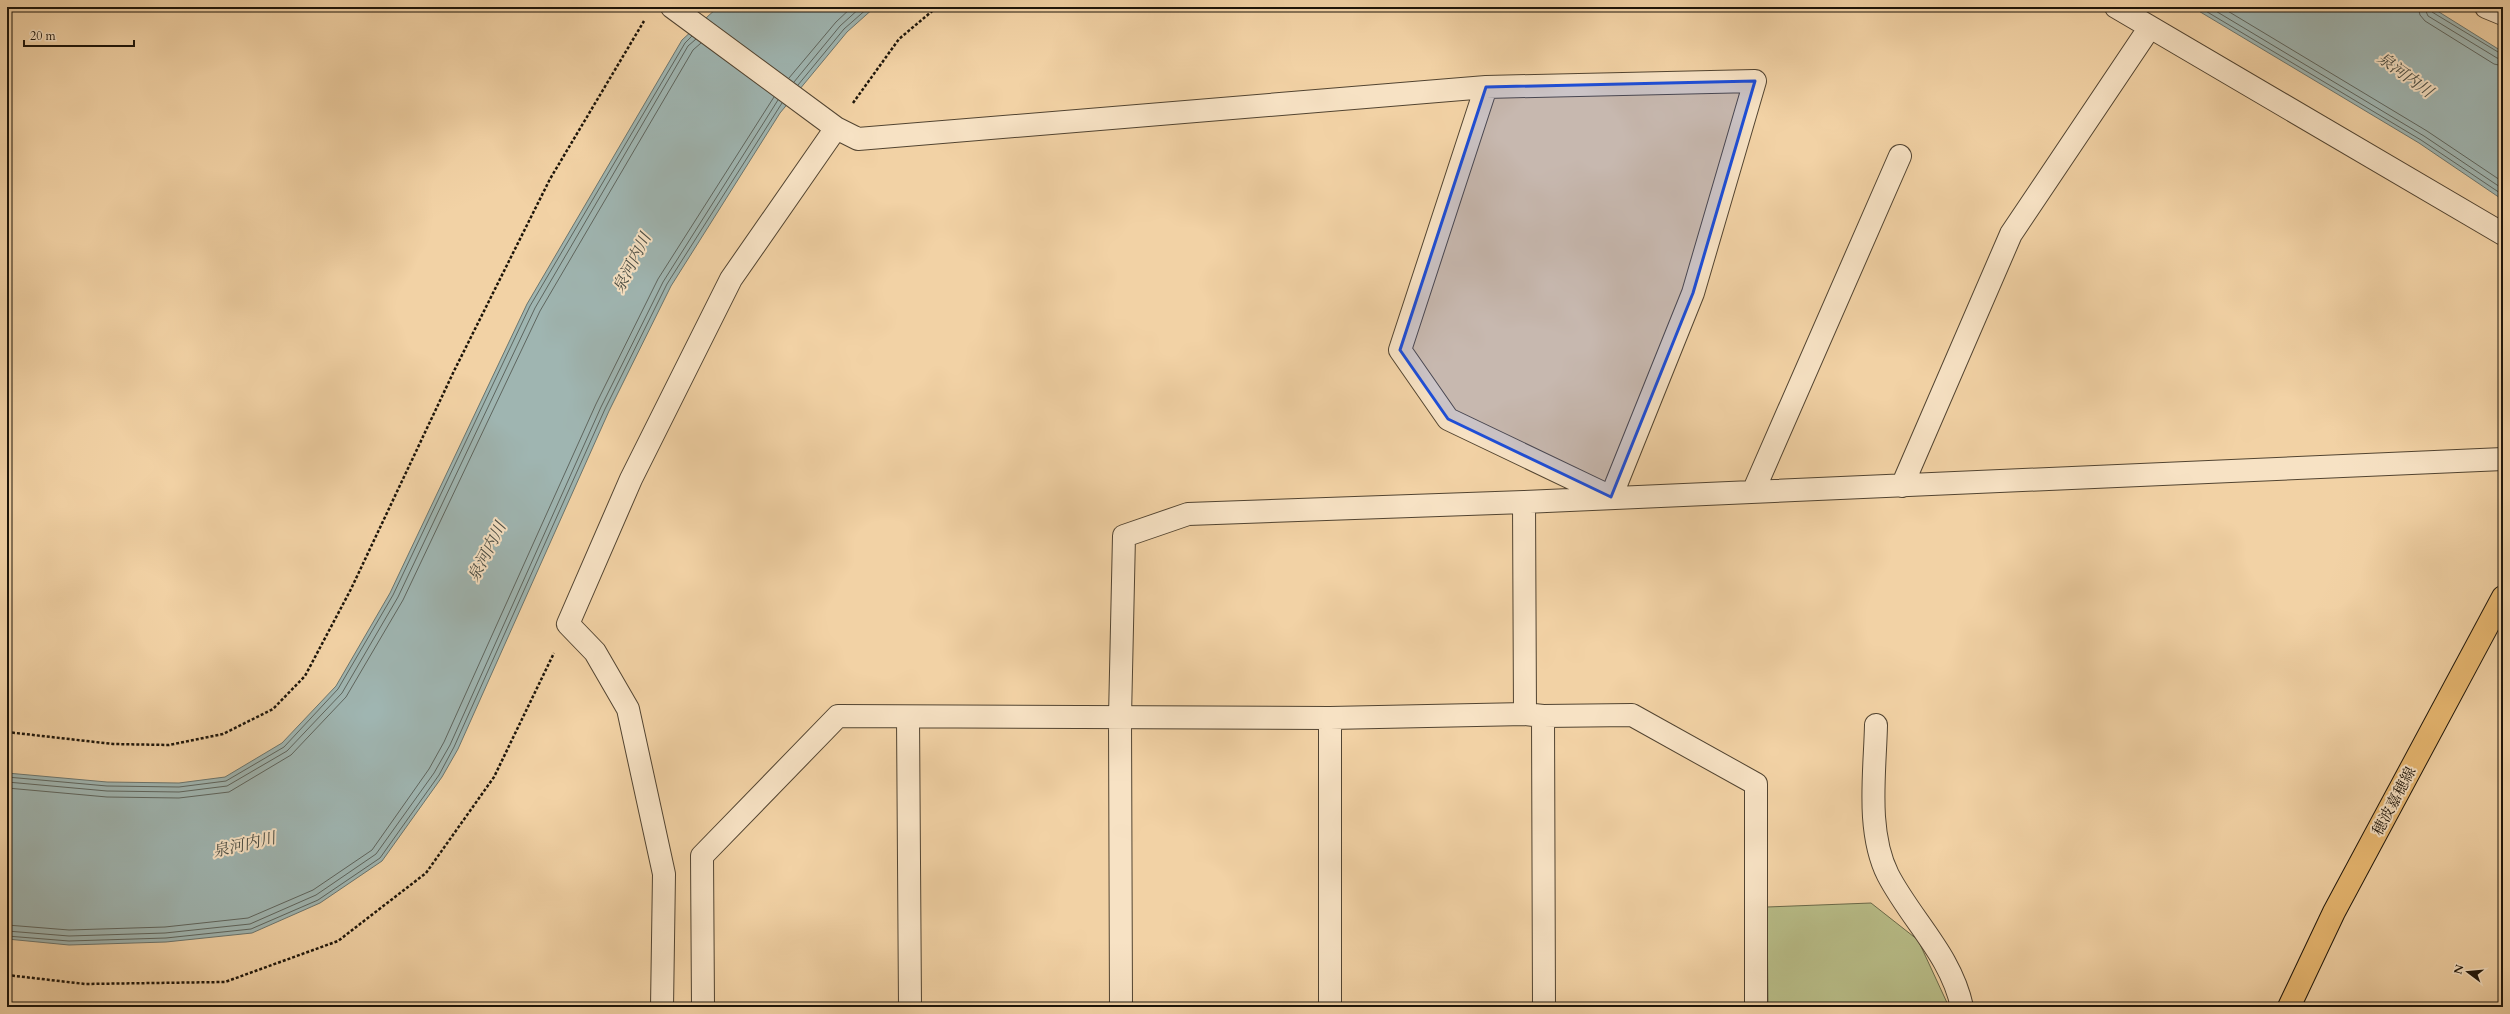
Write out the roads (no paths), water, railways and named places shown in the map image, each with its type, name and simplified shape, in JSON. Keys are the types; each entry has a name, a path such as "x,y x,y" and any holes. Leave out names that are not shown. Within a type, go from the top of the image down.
{"main road":[{"name":"穂波嘉穂線","path":"2289,1007 2334,912 2503,597"}],"street":[{"path":"2116,7 2503,234"},
{"path":"2486,7 2503,14"},
{"path":"673,9 828,122 858,139 1486,87 1755,81 1693,293 1611,497"},
{"path":"1902,486 2011,234 2150,27"},
{"path":"1486,87 1400,350 1448,419 1611,497"},
{"path":"662,1007 664,874 628,709 596,652 568,624 631,479 731,279 828,122"},
{"path":"1753,492 1900,156"},
{"path":"1121,1007 1120,717 1124,536 1188,514 1524,502 2503,459"},
{"path":"1524,502 1534,715 1544,1007"},
{"path":"703,1007 702,856 838,716 1330,718 1632,715 1756,784 1756,1007"},
{"path":"908,717 910,1007"},
{"path":"1330,718 1330,1007"},
{"path":"1876,725 1875,821 1879,848 1888,875 1944,957 1958,987 1962,1007"}],"water":[{"name":"泉河内川","path":"718,7 875,7 847,32 780,113 671,286 609,411 458,749 442,777 382,861 320,903 252,933 166,942 69,945 7,939 7,773 107,782 179,783 225,777 282,743 336,686 390,593 527,304 682,40"},
{"name":"泉河内川","path":"2192,7 2431,7 2503,52 2503,200 2419,143"}]}
